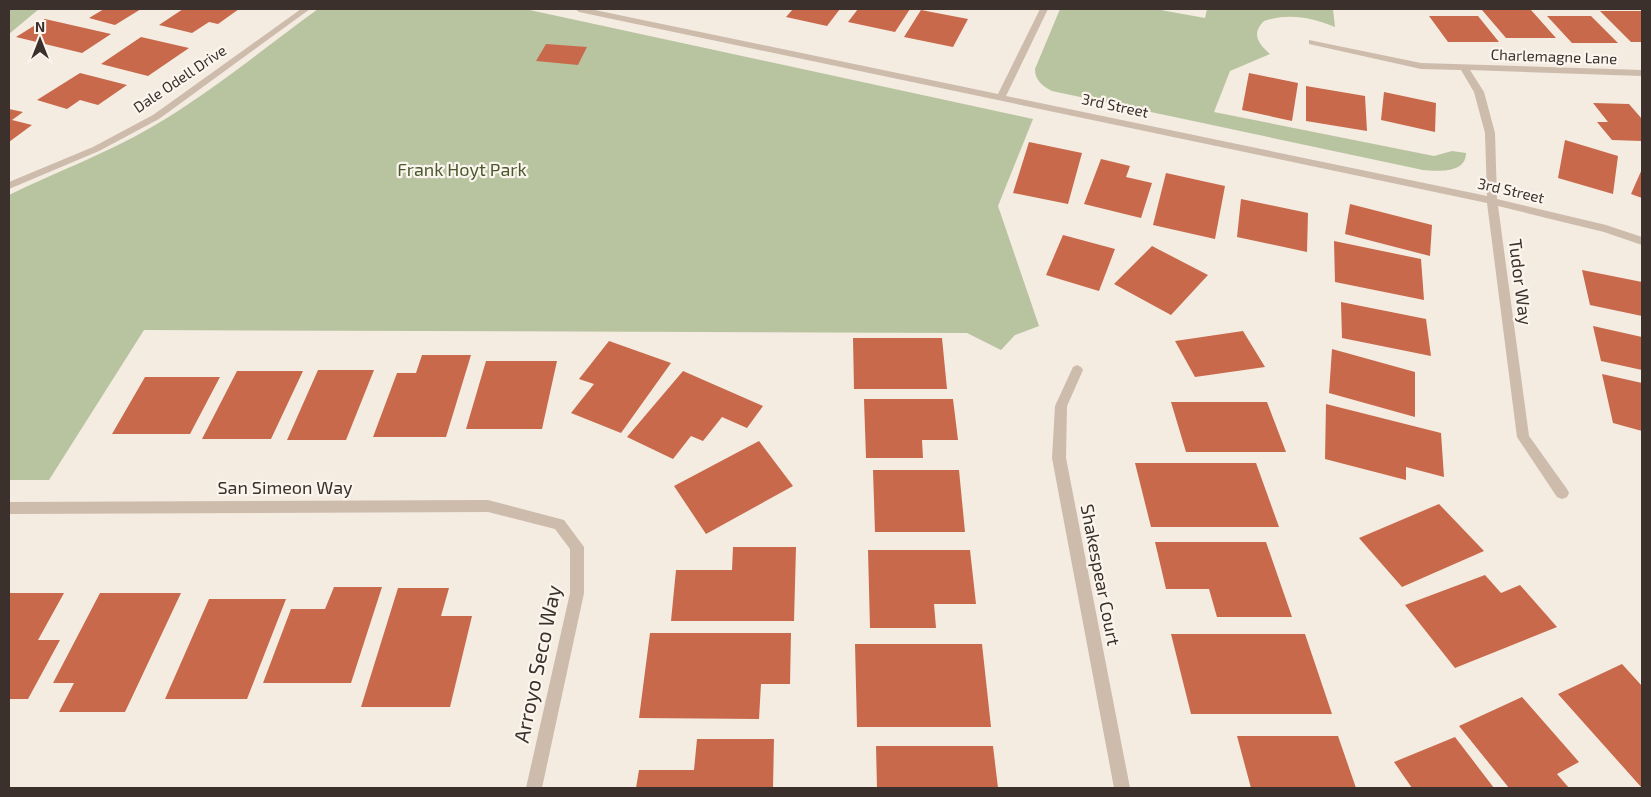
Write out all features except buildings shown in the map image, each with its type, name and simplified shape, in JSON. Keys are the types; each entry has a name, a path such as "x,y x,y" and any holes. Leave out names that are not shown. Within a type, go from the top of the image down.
{"street":[{"name":"Dale Odell Drive","path":"9,186 96,148 156,117 306,9"},
{"name":"3rd Street","path":"579,9 1492,201 1606,229 1642,241"},
{"path":"619,17 626,9"},
{"path":"1001,97 1044,9"},
{"name":"Charlemagne Lane","path":"1312,42 1421,66 1642,74"},
{"name":"Tudor Way","path":"1464,68 1479,92 1490,133 1492,201 1523,437 1562,493"},
{"name":"Shakespear Court","path":"1077,370 1061,406 1059,458 1122,788"},
{"name":"San Simeon Way","path":"9,508 488,506 559,524"},
{"name":"Arroyo Seco Way","path":"534,788 577,593 578,547 559,524"}],"green space":[{"path":"9,9 39,9 9,34"},
{"name":"Frank Hoyt Park","path":"318,9 525,9 1033,119 998,206 1039,326 1015,335 1001,350 967,333 144,330 49,480 9,480 9,195 116,146 172,115 215,86"},
{"path":"1060,9 1155,9 1205,18 1207,9 1333,9 1335,27 1300,17 1282,17 1264,21 1257,34 1259,42 1270,54 1230,71 1214,112 1434,156 1452,151 1466,153 1465,160 1461,165 1450,170 1423,170 1052,91 1040,82 1036,76 1035,69"}]}
